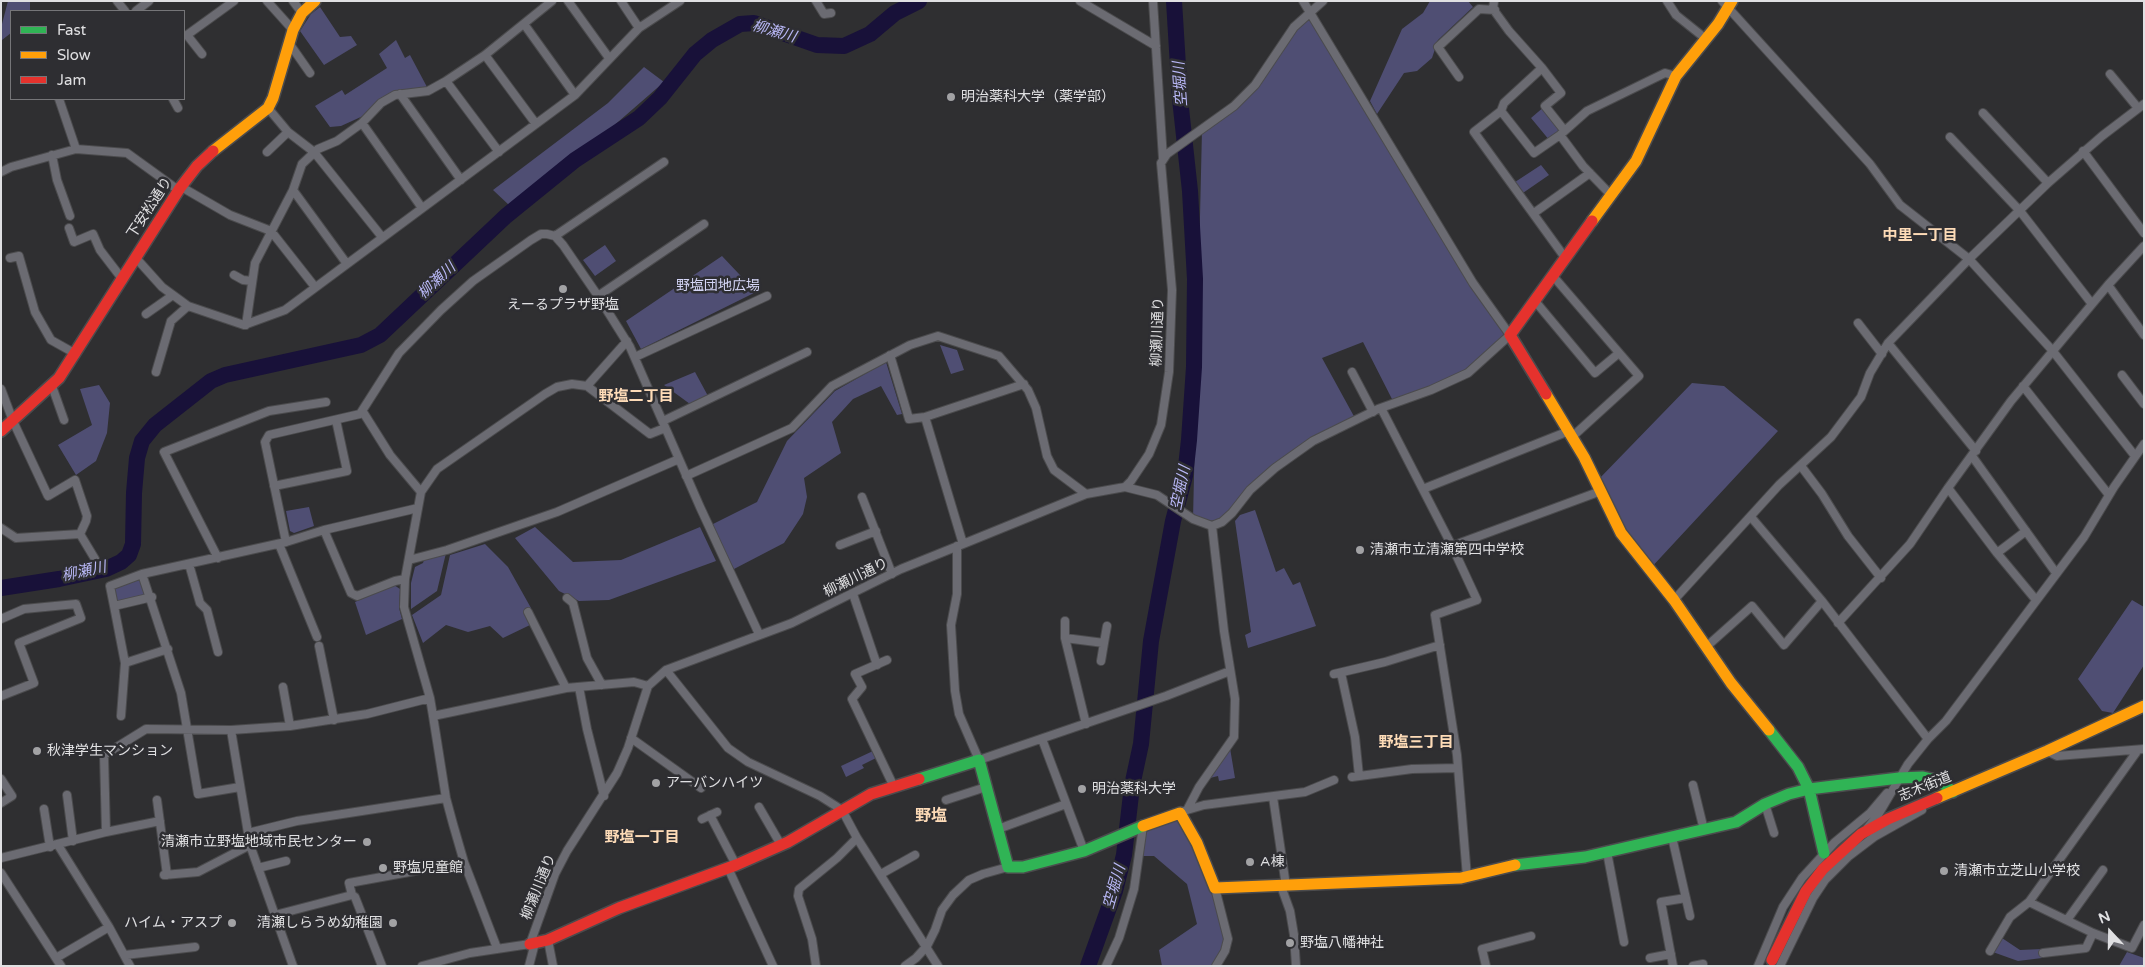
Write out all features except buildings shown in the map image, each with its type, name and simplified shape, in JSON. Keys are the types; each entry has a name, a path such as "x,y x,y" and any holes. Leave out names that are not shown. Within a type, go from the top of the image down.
{"street":[{"path":"137,10 149,1"},
{"path":"202,54 188,35 234,1"},
{"path":"267,1 292,30"},
{"path":"293,1 302,13"},
{"name":"下安松通り","path":"1,431 52,386 76,354 180,188 205,158 268,108 274,98 292,30 302,13 315,1"},
{"path":"246,325 255,263 293,190 302,164 318,149 337,141 362,122 381,103 400,94 428,91 446,81 485,54 552,1"},
{"path":"568,1 609,58"},
{"path":"621,1 639,28"},
{"path":"136,258 162,288 188,306 246,325 285,310 575,95 639,28 680,1"},
{"path":"816,1 824,14 831,13"},
{"path":"1080,1 1089,4 1156,46"},
{"name":"柳瀬川通り","path":"529,966 533,943 555,874 567,851 617,773 632,738 648,686 666,670 792,622 892,574 960,545 1086,494 1125,487 1131,481 1156,438 1161,425 1172,347 1172,290 1161,163 1165,156 1152,1"},
{"path":"1303,1 1473,283 1510,335 1571,434 1621,532 1674,600 1741,695 1790,754 1809,789 1824,853"},
{"path":"1165,156 1234,106 1255,85 1294,27 1323,1"},
{"path":"1494,1 1495,10 1509,31 1542,68 1561,93 1545,106 1590,172 1612,195"},
{"path":"1667,1 1676,15 1706,39"},
{"path":"1125,487 1157,495 1194,518 1212,526 1222,522 1232,513 1250,490 1275,468 1313,442 1377,410 1431,390 1468,373 1510,335 1636,161 1676,76 1706,39 1727,4 1870,164 1900,205 1969,259 2052,350 2135,456"},
{"path":"1460,78 1438,47 1478,8 1495,10"},
{"path":"524,24 575,95"},
{"path":"289,43 310,73"},
{"path":"485,54 536,124"},
{"path":"1542,68 1504,103 1501,111 1474,132 1566,259"},
{"path":"1501,111 1534,153 1587,111 1665,73 1676,76"},
{"path":"1674,600 1779,484 1801,466 1830,437 1861,397 1870,374 1888,344 1969,259 2048,183 2083,152 2141,106 2110,74"},
{"path":"446,81 499,152"},
{"path":"400,94 461,180"},
{"path":"59,100 76,149"},
{"path":"174,100 178,108"},
{"path":"268,108 288,132 314,152 382,237"},
{"path":"1983,113 2048,183"},
{"path":"362,122 422,208"},
{"path":"267,152 288,132"},
{"path":"1950,137 2020,211 2092,304"},
{"path":"1,172 11,167 76,149 127,153 174,187 180,188 230,215 271,231 315,287"},
{"path":"2083,152 2144,233"},
{"path":"52,155 57,180 70,216"},
{"path":"317,637 282,543 274,486 265,442 269,435 363,412 398,353 473,281 541,234 555,236 664,162"},
{"path":"1534,213 1590,172"},
{"path":"293,190 347,264"},
{"path":"598,296 704,224"},
{"path":"69,228 74,242 93,234 100,250 122,280"},
{"path":"555,236 598,296 627,341 686,476 759,634"},
{"path":"1838,623 1910,544 1948,488 2023,386 2108,284 2144,246"},
{"path":"10,258 19,256 35,312 50,340 76,354"},
{"path":"234,274 243,280 252,281"},
{"path":"1423,489 1571,434 1639,376 1554,276"},
{"path":"2108,284 2144,335"},
{"path":"146,314 173,295"},
{"path":"635,357 767,296"},
{"path":"1535,301 1595,373 1619,354"},
{"path":"156,372 171,321 188,306"},
{"path":"1858,323 1882,354"},
{"path":"686,476 792,428 832,386 910,345 938,336 998,356 1024,384 1036,408 1046,456 1054,470 1086,494"},
{"path":"587,386 627,341"},
{"path":"1888,344 1974,453 2056,573"},
{"path":"497,948 464,862 446,798 430,698 404,607 405,579 421,492 429,477 444,462 545,394 558,388 572,384 587,386 650,434 807,352"},
{"path":"890,355 908,419 925,417 1024,384"},
{"path":"1352,372 1377,410 1423,489 1478,600 1435,615 1458,768 1464,878"},
{"path":"2122,375 2144,404"},
{"path":"52,386 64,420"},
{"path":"2023,386 2109,495"},
{"path":"1,389 13,421 48,496 75,480 86,516 80,534 95,559"},
{"path":"218,558 164,452 269,411 326,402"},
{"path":"363,412 390,455 421,492"},
{"path":"925,417 960,545 957,594 951,625 955,691 959,714 979,760 1008,867"},
{"path":"274,486 347,470 336,420"},
{"path":"1758,966 1784,907 1802,878 1824,853 1870,813 1928,739 1946,721 2084,537 2109,495 2144,444"},
{"path":"409,560 447,550 557,512 679,459"},
{"path":"1801,466 1822,494 1848,536 1880,578"},
{"path":"1948,488 1996,553 2036,600"},
{"path":"1452,546 1601,492"},
{"path":"862,497 892,574"},
{"path":"121,716 125,664 110,586 142,574 282,543 324,530 418,508"},
{"path":"1751,517 1822,601 1928,739"},
{"path":"1184,812 1234,737 1236,699 1230,671 1212,526"},
{"path":"1,528 16,538 80,534"},
{"path":"324,530 351,593 356,596 405,579"},
{"path":"840,545 876,531"},
{"path":"1996,553 2026,531"},
{"path":"189,564 200,603 207,610 218,652"},
{"path":"142,574 152,597 181,693 189,730 198,794 240,787"},
{"path":"853,594 877,665"},
{"path":"114,606 152,597"},
{"path":"567,598 573,603 587,658 602,685"},
{"path":"1706,647 1752,606 1784,645 1822,601"},
{"path":"1,619 24,609 76,604 81,618 19,643 34,683 1,696"},
{"path":"528,612 566,688"},
{"path":"1065,620 1065,638 1086,724"},
{"path":"1101,661 1107,626"},
{"path":"1065,638 1104,643"},
{"path":"1440,645 1385,662 1338,673 1355,736 1356,776 1412,770 1458,768"},
{"path":"319,646 334,720"},
{"path":"125,664 168,649"},
{"path":"887,660 855,674 862,688 852,699 894,786"},
{"path":"666,670 728,748 748,762 820,796 842,810 857,838 938,966"},
{"path":"422,966 441,959 548,940 619,908 732,866 781,845 871,794 1086,724 1164,697 1230,671"},
{"path":"433,716 566,688 634,682 648,686"},
{"path":"283,686 290,726"},
{"path":"580,687 587,729 604,796"},
{"path":"106,832 104,754 146,728 231,730 290,726 334,720 430,698"},
{"name":"志木街道","path":"1776,963 1806,891 1823,869 1861,834 1888,819 2047,752 2144,706"},
{"path":"231,730 250,845 293,966"},
{"path":"632,738 700,788"},
{"path":"1042,739 1084,851"},
{"path":"2047,752 2057,756 2141,750"},
{"path":"1990,951 2010,916 2029,902 2141,750"},
{"path":"1215,888 1464,878 1510,866 1585,857 1736,822 1765,804 1789,794 1809,789 1899,778 1923,777 1940,781 1948,786 1948,794 1874,837 1849,856 1825,880 1776,963"},
{"path":"1861,834 1878,815 1899,778"},
{"path":"1,779 12,796 1,803"},
{"path":"905,966 927,946 942,910 953,895 969,880 1008,867 1023,867 1084,851 1141,826 1204,805 1305,792 1334,780"},
{"path":"1693,785 1704,830"},
{"path":"946,800 986,787"},
{"path":"67,795 73,841"},
{"path":"1273,797 1284,886 1294,936 1296,966"},
{"path":"248,833 297,821 446,798"},
{"path":"157,800 166,875 198,872 250,845"},
{"path":"998,829 1066,804"},
{"path":"1765,804 1774,833"},
{"path":"759,806 781,845"},
{"path":"44,809 54,846 109,927 130,966"},
{"path":"1184,812 1215,888 1228,939 1225,951 1216,966"},
{"path":"702,819 714,813 732,866 773,966"},
{"path":"1,858 106,832 160,821"},
{"path":"1106,966 1119,938 1134,889 1141,826"},
{"path":"1672,837 1690,916"},
{"path":"816,966 812,939 798,896 799,889 837,858 857,838"},
{"path":"1607,852 1624,942"},
{"path":"881,874 915,855"},
{"path":"258,868 286,861"},
{"path":"382,966 355,897 352,895 350,883 464,862"},
{"path":"2067,920 2103,870"},
{"path":"1,873 61,966"},
{"path":"275,914 352,895"},
{"path":"1673,966 1661,902 1686,898"},
{"path":"2029,902 2094,933 2132,948 2144,925"},
{"path":"56,958 109,927"},
{"path":"2043,953 2086,948 2094,933"},
{"path":"1486,966 1482,949 1531,936"},
{"path":"548,940 553,966"},
{"path":"125,956 195,947"},
{"path":"1650,958 1671,954"},
{"path":"1693,966 1703,964"}],"green space":[{"path":"8,1 30,1 30,10 10,10 10,34 2,40 2,24"},
{"path":"1430,1 1468,1 1473,7 1438,40 1432,58 1417,71 1404,73 1377,114 1370,101 1402,29 1423,13"},
{"path":"320,7 340,37 351,36 357,45 324,65 300,31 311,14"},
{"path":"1310,13 1455,251 1510,335 1468,373 1394,403 1363,342 1322,358 1356,420 1313,441 1275,468 1232,513 1212,526 1193,519 1202,130 1255,85 1294,27"},
{"path":"396,40 405,58 410,55 427,87 393,92 377,101 363,116 341,126 330,127 315,106 342,90 345,95 387,68 379,54"},
{"path":"644,67 664,82 603,135 510,206 493,190 608,103"},
{"path":"1545,106 1564,130 1550,141 1531,118"},
{"path":"1541,165 1549,175 1520,195 1512,184"},
{"path":"605,245 616,261 595,276 583,260"},
{"name":"野塩団地広場","path":"722,256 756,292 641,349 626,321"},
{"path":"940,345 957,350 964,370 951,374"},
{"path":"886,362 902,414 897,415 881,386 853,399 832,422 841,453 804,478 807,497 803,514 784,543 734,569 711,525 757,502 787,441 835,391"},
{"path":"695,372 708,396 690,404 664,385"},
{"path":"1692,383 1724,386 1778,431 1649,570 1596,482"},
{"path":"99,385 110,403 107,433 96,461 76,475 58,445 92,425 80,389"},
{"path":"309,507 314,526 294,533 290,531 286,511"},
{"path":"1255,510 1276,572 1284,568 1293,585 1300,582 1316,626 1248,648 1245,635 1251,632 1235,521 1240,515"},
{"path":"535,527 573,562 621,560 700,527 716,561 609,600 579,601 559,591 515,538"},
{"path":"485,544 508,567 531,608 524,611 530,625 503,638 490,626 468,632 446,625 423,643 412,615 441,595 450,555"},
{"path":"446,553 437,591 411,609 411,583 415,567 423,563 424,560"},
{"path":"142,574 152,597 114,606 110,586"},
{"path":"394,585 400,589 399,608 402,619 366,635 355,602"},
{"path":"2132,600 2144,607 2144,665 2113,713 2102,711 2078,679"},
{"path":"1230,748 1235,778 1219,781 1218,776 1210,778"},
{"path":"873,751 876,758 862,765 864,768 846,777 841,766"},
{"path":"1180,813 1197,843 1228,939 1216,966 1162,966 1159,950 1197,924 1187,884 1154,856 1139,856 1143,826"},
{"path":"1999,936 2020,950 2042,949 2042,958 2018,961 1990,951"},
{"path":"2127,952 2144,958 2144,966 2119,966"}],"waterway":[{"name":"柳瀬川","path":"1,588 106,569 121,562 129,555 133,544 137,458 142,441 155,425 211,381 225,375 361,345 380,335 506,216 575,160 639,118 660,98 695,54 712,40 740,24 754,23 817,45 844,46 870,34 895,13 919,1"},
{"name":"空堀川","path":"1088,966 1115,891 1124,855 1132,786 1141,744 1151,641 1173,521 1185,476 1189,440 1194,367 1195,279 1190,191 1180,99 1174,1"}],"traffic: fast":[{"path":"1769,730 1798,767 1809,789 1824,853"},
{"path":"919,779 979,760 1008,867 1023,867 1084,851 1143,826"},
{"path":"1515,865 1585,857 1736,822 1765,804 1789,794 1809,789 1899,778 1923,777 1940,781 1953,792"}],"traffic: slow":[{"path":"213,151 268,108 273,98 293,30 302,13 315,1"},
{"path":"1592,221 1636,161 1676,76 1718,24 1732,1"},
{"path":"1546,394 1584,457 1621,533 1674,600 1731,683 1769,730"},
{"path":"1937,798 2047,751 2144,706"},
{"path":"1143,826 1180,813 1197,843 1215,888 1461,878 1515,865"}],"traffic: jam":[{"path":"1,431 59,378 180,188 197,166 213,151"},
{"path":"1546,394 1510,335 1592,221"},
{"path":"530,944 548,940 619,908 736,865 788,842 871,794 919,779"},
{"path":"1772,960 1806,891 1823,869 1861,834 1888,819 1937,798"}],"place":[{"name":"明治薬科大学（薬学部）","path":"951,97"},
{"name":"えーるプラザ野塩","path":"563,289"},
{"name":"清瀬市立清瀬第四中学校","path":"1360,550"},
{"name":"秋津学生マンション","path":"37,751"},
{"name":"アーバンハイツ","path":"656,783"},
{"name":"明治薬科大学","path":"1082,789"},
{"name":"清瀬市立野塩地域市民センター","path":"367,842"},
{"name":"A棟","path":"1250,862"},
{"name":"野塩児童館","path":"383,868"},
{"name":"清瀬市立芝山小学校","path":"1944,871"},
{"name":"ハイム・アスプ","path":"232,923"},
{"name":"清瀬しらうめ幼稚園","path":"393,923"},
{"name":"野塩八幡神社","path":"1290,943"}],"district":[{"name":"中里一丁目","path":"1920,236"},
{"name":"野塩二丁目","path":"636,397"},
{"name":"野塩三丁目","path":"1416,743"},
{"name":"野塩","path":"931,817"},
{"name":"野塩一丁目","path":"642,838"}]}
